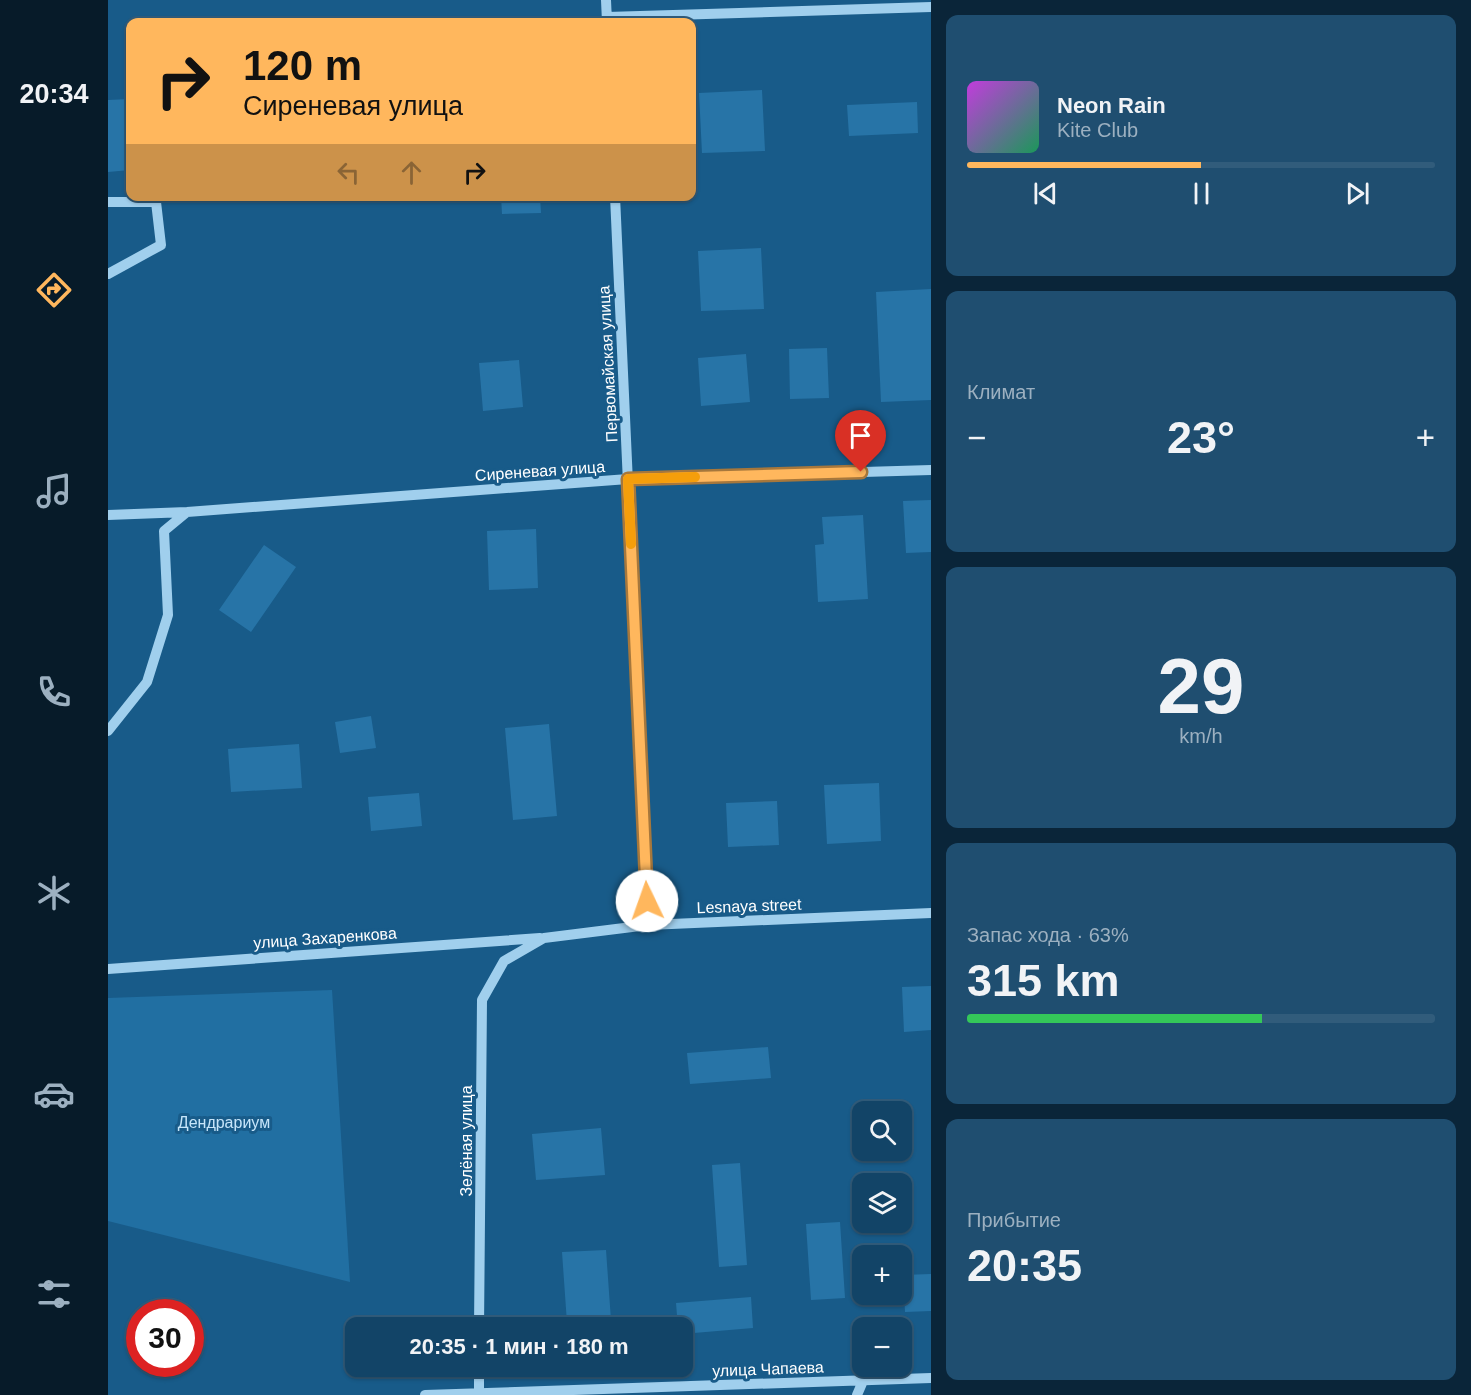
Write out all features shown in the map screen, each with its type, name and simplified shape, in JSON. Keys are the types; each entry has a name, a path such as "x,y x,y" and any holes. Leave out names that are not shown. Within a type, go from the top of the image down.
{"street":[{"path":"606,0 607,18"},
{"path":"657,18 931,7"},
{"name":"Первомайская улица","path":"615,201 648,925"},
{"path":"108,202 156,202 161,245 108,274"},
{"name":"Сиреневая улица","path":"108,515 187,512 628,479 931,470"},
{"path":"108,731 147,682 168,615 164,531 187,512"},
{"name":"Lesnaya street","path":"504,961 543,938 648,925 931,913"},
{"name":"улица Захаренкова","path":"108,969 543,938"},
{"name":"Зелёная улица","path":"479,1317 482,1000 504,961"},
{"path":"479,1377 479,1394"},
{"name":"улица Чапаева","path":"425,1395 931,1378"},
{"path":"856,1395 863,1381"}],"green space":[{"name":"Дендрариум","path":"332,990 350,1282 108,1221 108,998"}],"building":[{"path":"762,90 765,151 702,153 699,93"},
{"path":"126,99 126,170 108,172 108,100"},
{"path":"917,102 918,133 849,136 847,105"},
{"path":"501,201 540,201 541,213 502,214"},
{"path":"761,248 764,309 701,311 698,251"},
{"path":"931,289 931,400 881,402 876,292"},
{"path":"827,348 829,398 790,399 789,349"},
{"path":"746,354 750,402 701,406 698,358"},
{"path":"519,360 523,407 483,411 479,363"},
{"path":"931,500 931,552 906,553 903,501"},
{"path":"863,515 868,599 818,602 815,545 824,544 822,517"},
{"path":"536,529 538,588 489,590 487,531"},
{"path":"264,545 296,567 251,632 219,610"},
{"path":"371,716 376,748 340,753 335,722"},
{"path":"549,724 557,816 513,820 505,728"},
{"path":"299,744 302,788 231,792 228,749"},
{"path":"879,783 881,841 827,844 824,785"},
{"path":"419,793 422,826 371,831 368,797"},
{"path":"777,801 779,845 728,847 726,803"},
{"path":"931,986 931,1030 904,1032 902,987"},
{"path":"768,1047 771,1078 690,1084 687,1053"},
{"path":"601,1128 605,1175 536,1180 532,1134"},
{"path":"740,1163 747,1265 719,1267 712,1165"},
{"path":"840,1222 845,1298 811,1300 806,1224"},
{"path":"606,1250 611,1317 567,1317 562,1252"},
{"path":"931,1274 931,1311 905,1312 905,1305 912,1305 912,1275"},
{"path":"751,1297 753,1328 693,1333 693,1317 677,1317 676,1303"}],"slow traffic":[{"path":"631,544 628,479 695,477"}],"route":[{"path":"647,901 628,479 861,472"}]}
